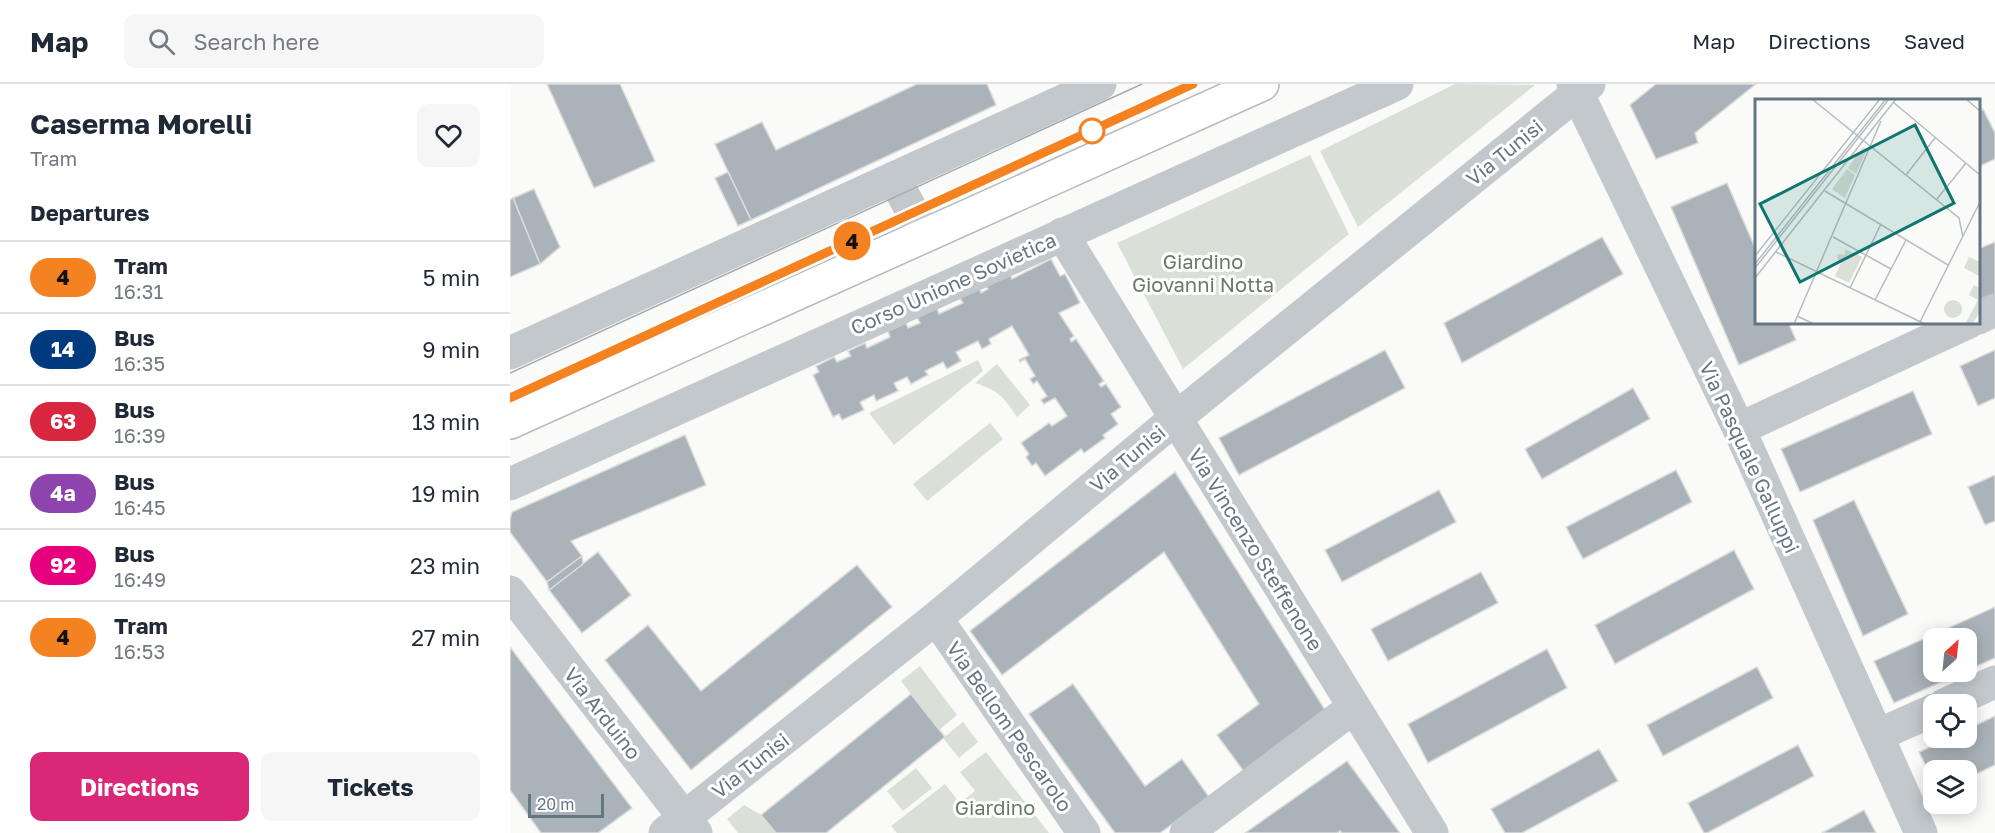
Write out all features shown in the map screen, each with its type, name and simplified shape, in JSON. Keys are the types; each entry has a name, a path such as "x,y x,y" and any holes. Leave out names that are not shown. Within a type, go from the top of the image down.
{"main road":[{"path":"510,422 1262,84"}],"street":[{"path":"510,353 1100,84"},
{"name":"Corso Unione Sovietica","path":"510,484 1397,84"},
{"name":"Via Tunisi","path":"682,828 1176,418 1580,87"},
{"name":"Via Pasquale Galluppi","path":"1580,87 1921,833"},
{"path":"894,178 925,235"},
{"name":"Via Vincenzo Steffenone","path":"1062,234 1432,833"},
{"path":"1980,317 1995,310"},
{"path":"1738,429 1965,324"},
{"name":"Via Arduino","path":"510,592 682,828"},
{"name":"Via Bellom Pescarolo","path":"936,618 1084,833"},
{"path":"1968,694 1995,682"},
{"path":"1186,833 1354,707"},
{"path":"1878,735 1923,715"}],"green space":[{"path":"1455,84 1535,85 1358,227 1320,151"},
{"name":"Giardino Giovanni Notta","path":"1310,155 1349,234 1183,369 1117,243"},
{"path":"978,360 983,371 894,445 869,413"},
{"path":"997,364 1030,405 1017,417 1000,395 975,383"},
{"path":"990,423 1003,439 927,501 913,484"},
{"path":"920,666 957,715 939,730 901,681"},
{"path":"963,722 978,742 959,758 943,738"},
{"name":"Giardino","path":"986,752 1049,833 897,833 891,826 945,784 960,803 975,791 960,772"},
{"path":"916,768 932,788 903,811 887,791"},
{"path":"744,805 761,815 776,833 738,833 727,819"}],"building":[{"path":"547,84 620,84 655,161 594,188"},
{"path":"917,84 987,84 996,105 751,220 715,144 762,122 776,150"},
{"path":"1656,84 1756,84 1695,133 1698,143 1656,159 1630,105"},
{"path":"1983,109 1995,133 1995,159 1980,166 1980,110"},
{"path":"728,172 751,220 738,226 715,178"},
{"path":"1727,183 1755,248 1755,324 1789,324 1796,340 1739,365 1671,207"},
{"path":"534,189 560,247 540,264 513,198"},
{"path":"513,198 540,264 510,277 510,200"},
{"path":"1602,237 1623,274 1462,363 1444,323"},
{"path":"1995,242 1995,295 1980,302 1980,248"},
{"path":"1051,259 1060,276 1065,274 1080,303 1059,313 1074,336 1070,339 1071,342 1076,339 1104,381 1099,384 1101,387 1106,384 1121,407 1111,414 1118,424 1103,435 1105,438 1084,453 1081,449 1045,476 1036,463 1032,466 1026,457 1029,454 1021,443 1049,423 1052,426 1067,416 1055,398 1044,404 1041,400 1047,396 1037,381 1033,384 1030,379 1035,376 1025,359 1020,362 1019,360 1029,355 1012,326 989,339 991,344 982,349 978,341 956,352 961,361 947,369 943,362 925,371 928,375 911,384 907,377 894,383 898,391 876,401 874,395 860,402 864,410 842,420 839,414 833,417 813,375 819,372 816,366 834,357 837,362 851,356 848,351 865,343 867,348 890,337 888,331 906,323 908,328 920,323 917,317 937,308 939,314 963,303 960,298 979,288 981,293 988,289 985,285 1009,273 1012,279"},
{"path":"1385,350 1405,388 1239,475 1219,438"},
{"path":"1995,350 1995,398 1978,406 1960,366"},
{"path":"1633,388 1650,419 1542,479 1525,449"},
{"path":"1913,391 1932,434 1800,492 1781,449"},
{"path":"685,435 706,485 571,541 582,556 547,582 510,532 512,512"},
{"path":"1676,470 1692,502 1583,559 1566,527"},
{"path":"1175,472 1327,713 1245,773 1217,735 1259,704 1164,552 1002,675 970,631"},
{"path":"1995,475 1995,521 1985,525 1968,487"},
{"path":"1439,490 1456,522 1342,582 1325,550"},
{"path":"1854,500 1908,614 1863,636 1813,520"},
{"path":"1734,550 1754,589 1615,664 1595,625"},
{"path":"598,552 631,595 582,633 549,590"},
{"path":"582,556 583,564 549,590 547,582"},
{"path":"857,565 892,607 691,770 605,660 648,625 701,691"},
{"path":"1481,572 1498,603 1388,661 1371,629"},
{"path":"1995,607 1995,658 1977,666 1977,628 1948,628"},
{"path":"1923,639 1923,682 1941,682 1894,703 1874,661"},
{"path":"510,647 632,808 598,833 541,833 510,790"},
{"path":"1547,649 1567,688 1428,763 1408,724"},
{"path":"1757,667 1773,698 1663,756 1647,725"},
{"path":"1073,684 1145,786 1182,759 1209,797 1160,833 1115,833 1029,714"},
{"path":"911,694 945,737 826,833 776,833 761,815"},
{"path":"1995,716 1995,765 1977,774 1977,760 1923,760 1919,752 1928,748 1977,748 1977,725"},
{"path":"1798,745 1814,776 1704,833 1688,803"},
{"path":"1599,749 1618,781 1522,833 1505,833 1491,809"},
{"path":"1347,761 1400,833 1342,833 1340,831 1337,833 1245,833"},
{"path":"1864,810 1876,833 1822,833"}],"tram line":[{"path":"510,373 1142,84"},
{"path":"510,398 1193,84"},
{"name":"4","path":"510,398 1193,84"}]}
